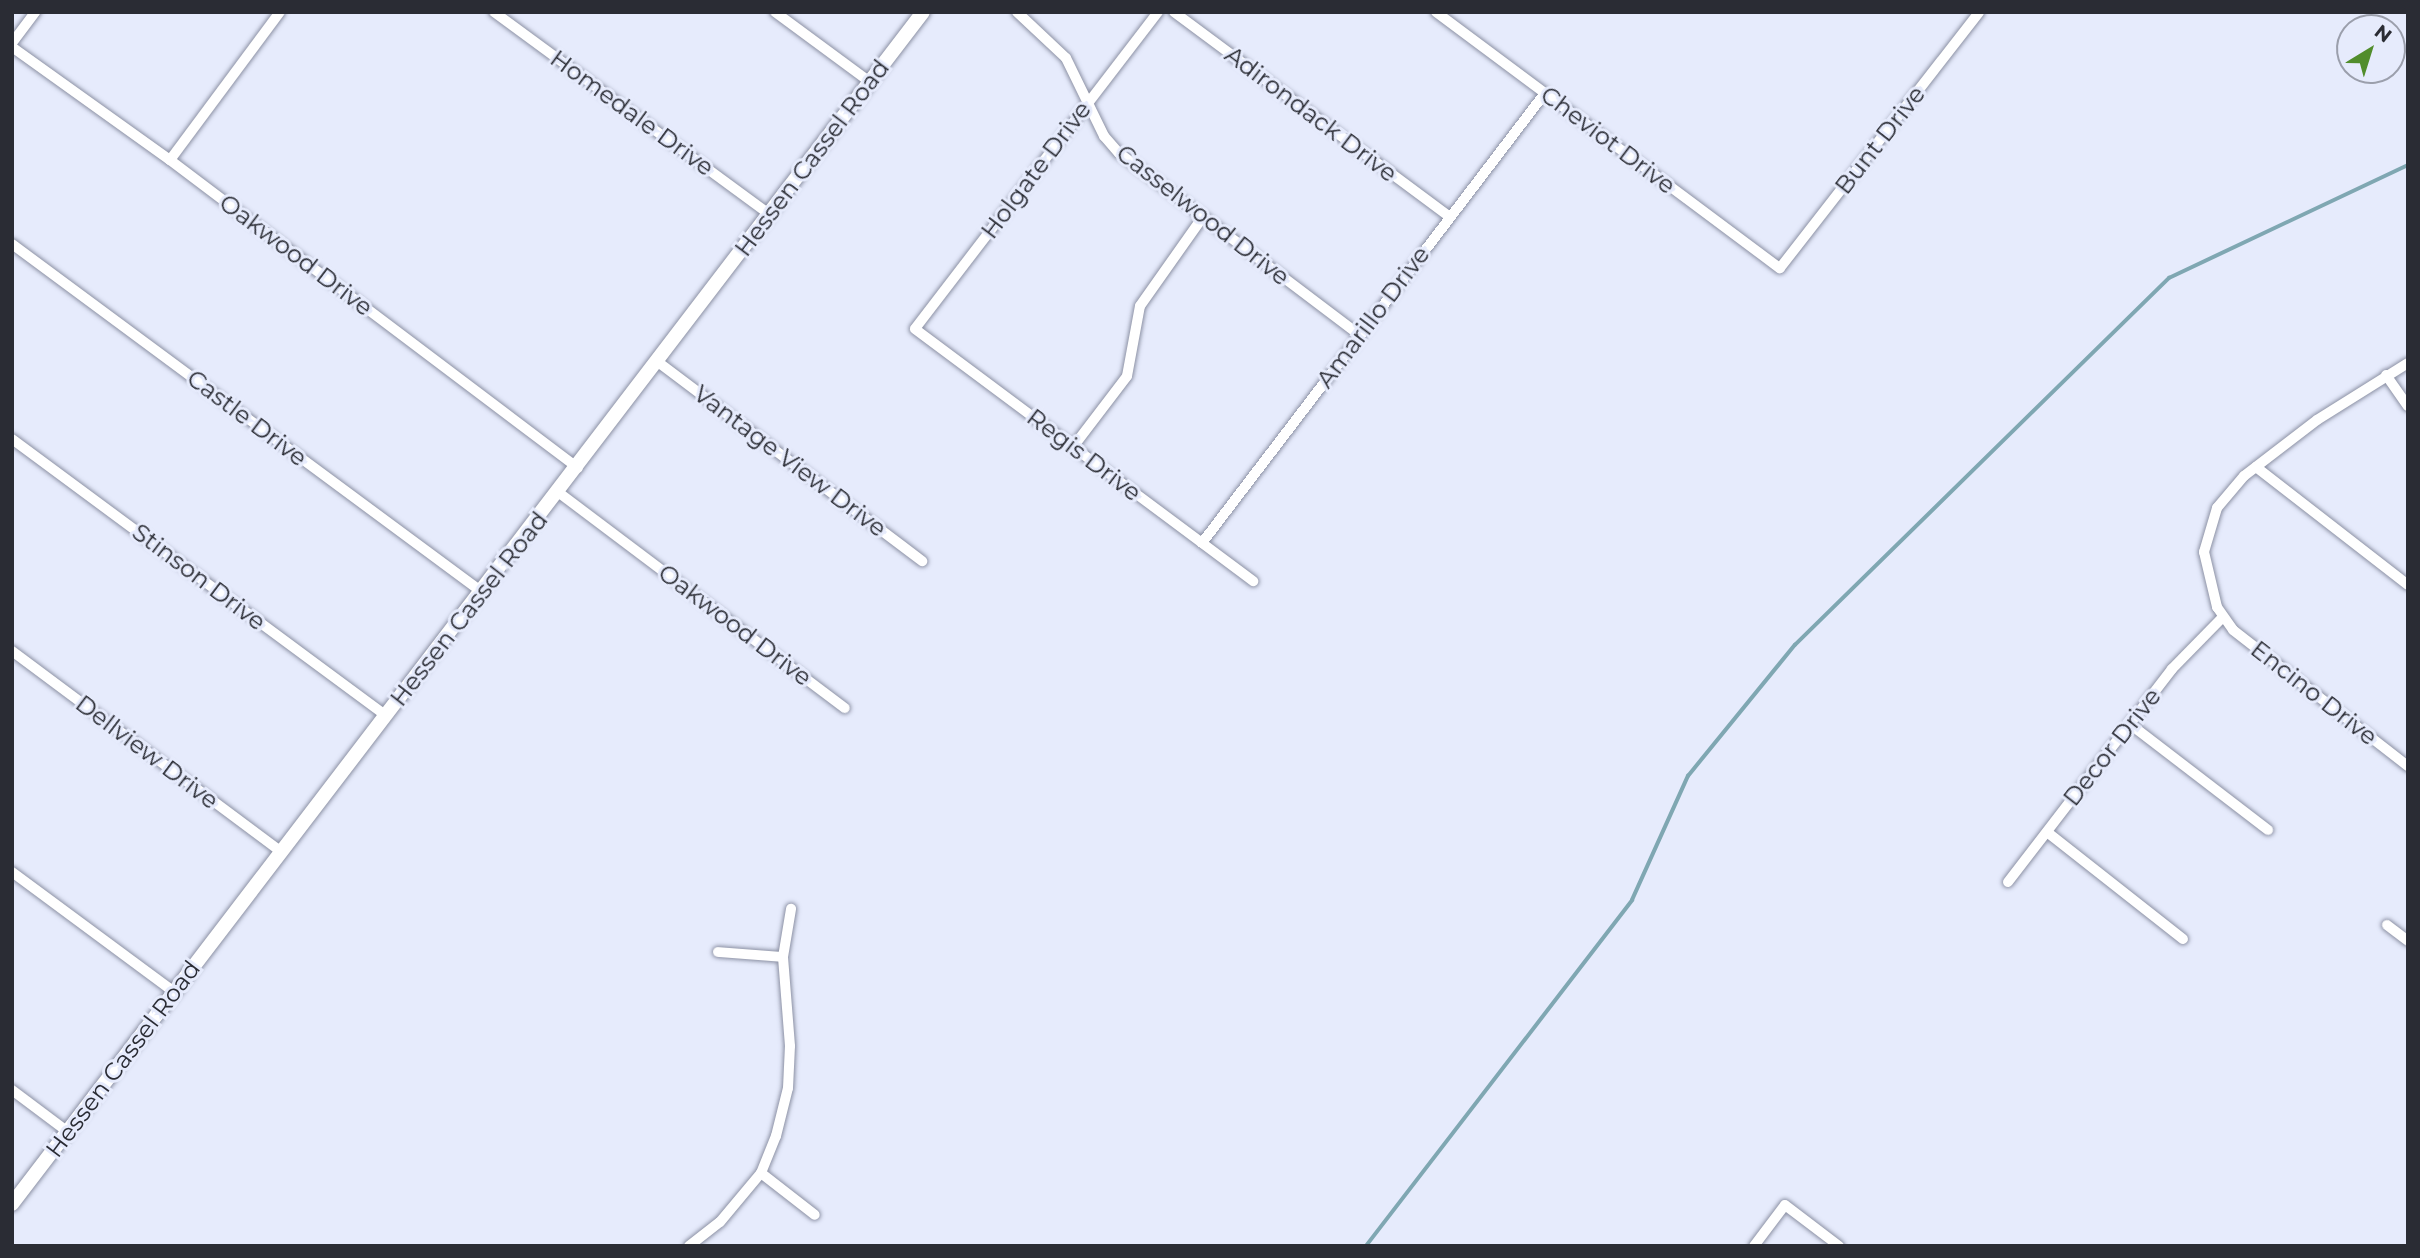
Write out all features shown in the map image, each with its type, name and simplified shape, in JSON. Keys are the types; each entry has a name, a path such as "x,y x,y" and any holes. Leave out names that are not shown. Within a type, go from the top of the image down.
{"main road":[{"name":"Hessen Cassel Road","path":"12,1204 578,468 923,12"}],"street":[{"path":"12,45 35,12"},
{"path":"170,160 280,12"},
{"name":"Homedale Drive","path":"494,12 770,215"},
{"path":"775,12 870,82"},
{"name":"Casselwood Drive","path":"1017,12 1066,58 1086,103 1119,153 1360,335"},
{"name":"Holgate Drive","path":"915,329 1158,12"},
{"name":"Adirondack Drive","path":"1174,12 1449,216"},
{"name":"Cheviot Drive","path":"1436,12 1780,268"},
{"name":"Bunt Drive","path":"1780,268 1979,12"},
{"name":"Oakwood Drive","path":"12,45 170,160 578,468"},
{"name":"Amarillo Drive","path":"1202,543 1545,93"},
{"path":"1073,447 1127,376 1140,306 1202,218"},
{"name":"Castle Drive","path":"12,244 482,592"},
{"name":"Regis Drive","path":"915,329 1253,581"},
{"name":"Vantage View Drive","path":"658,362 922,561"},
{"path":"2222,617 2205,571 2204,543 2222,499 2256,467 2386,375 2408,363"},
{"path":"2386,375 2408,406"},
{"name":"Stinson Drive","path":"12,439 386,716"},
{"path":"2256,467 2408,586"},
{"name":"Oakwood Drive","path":"558,492 845,708"},
{"name":"Decor Drive","path":"2008,882 2193,645 2222,617"},
{"name":"Encino Drive","path":"2222,617 2408,766"},
{"name":"Dellview Drive","path":"12,651 282,852"},
{"path":"2130,724 2268,830"},
{"path":"2047,832 2183,939"},
{"path":"12,872 174,992"},
{"path":"689,1246 720,1222 761,1173 788,1088 790,1046 783,957 791,909"},
{"path":"2387,925 2408,941"},
{"path":"718,952 783,957"},
{"path":"12,1090 68,1132"},
{"path":"761,1173 815,1215"},
{"path":"1754,1246 1785,1205 1839,1246"}],"waterway":[{"path":"1366,1246 1632,900 1688,776 1795,645 2169,278 2408,165"}]}
